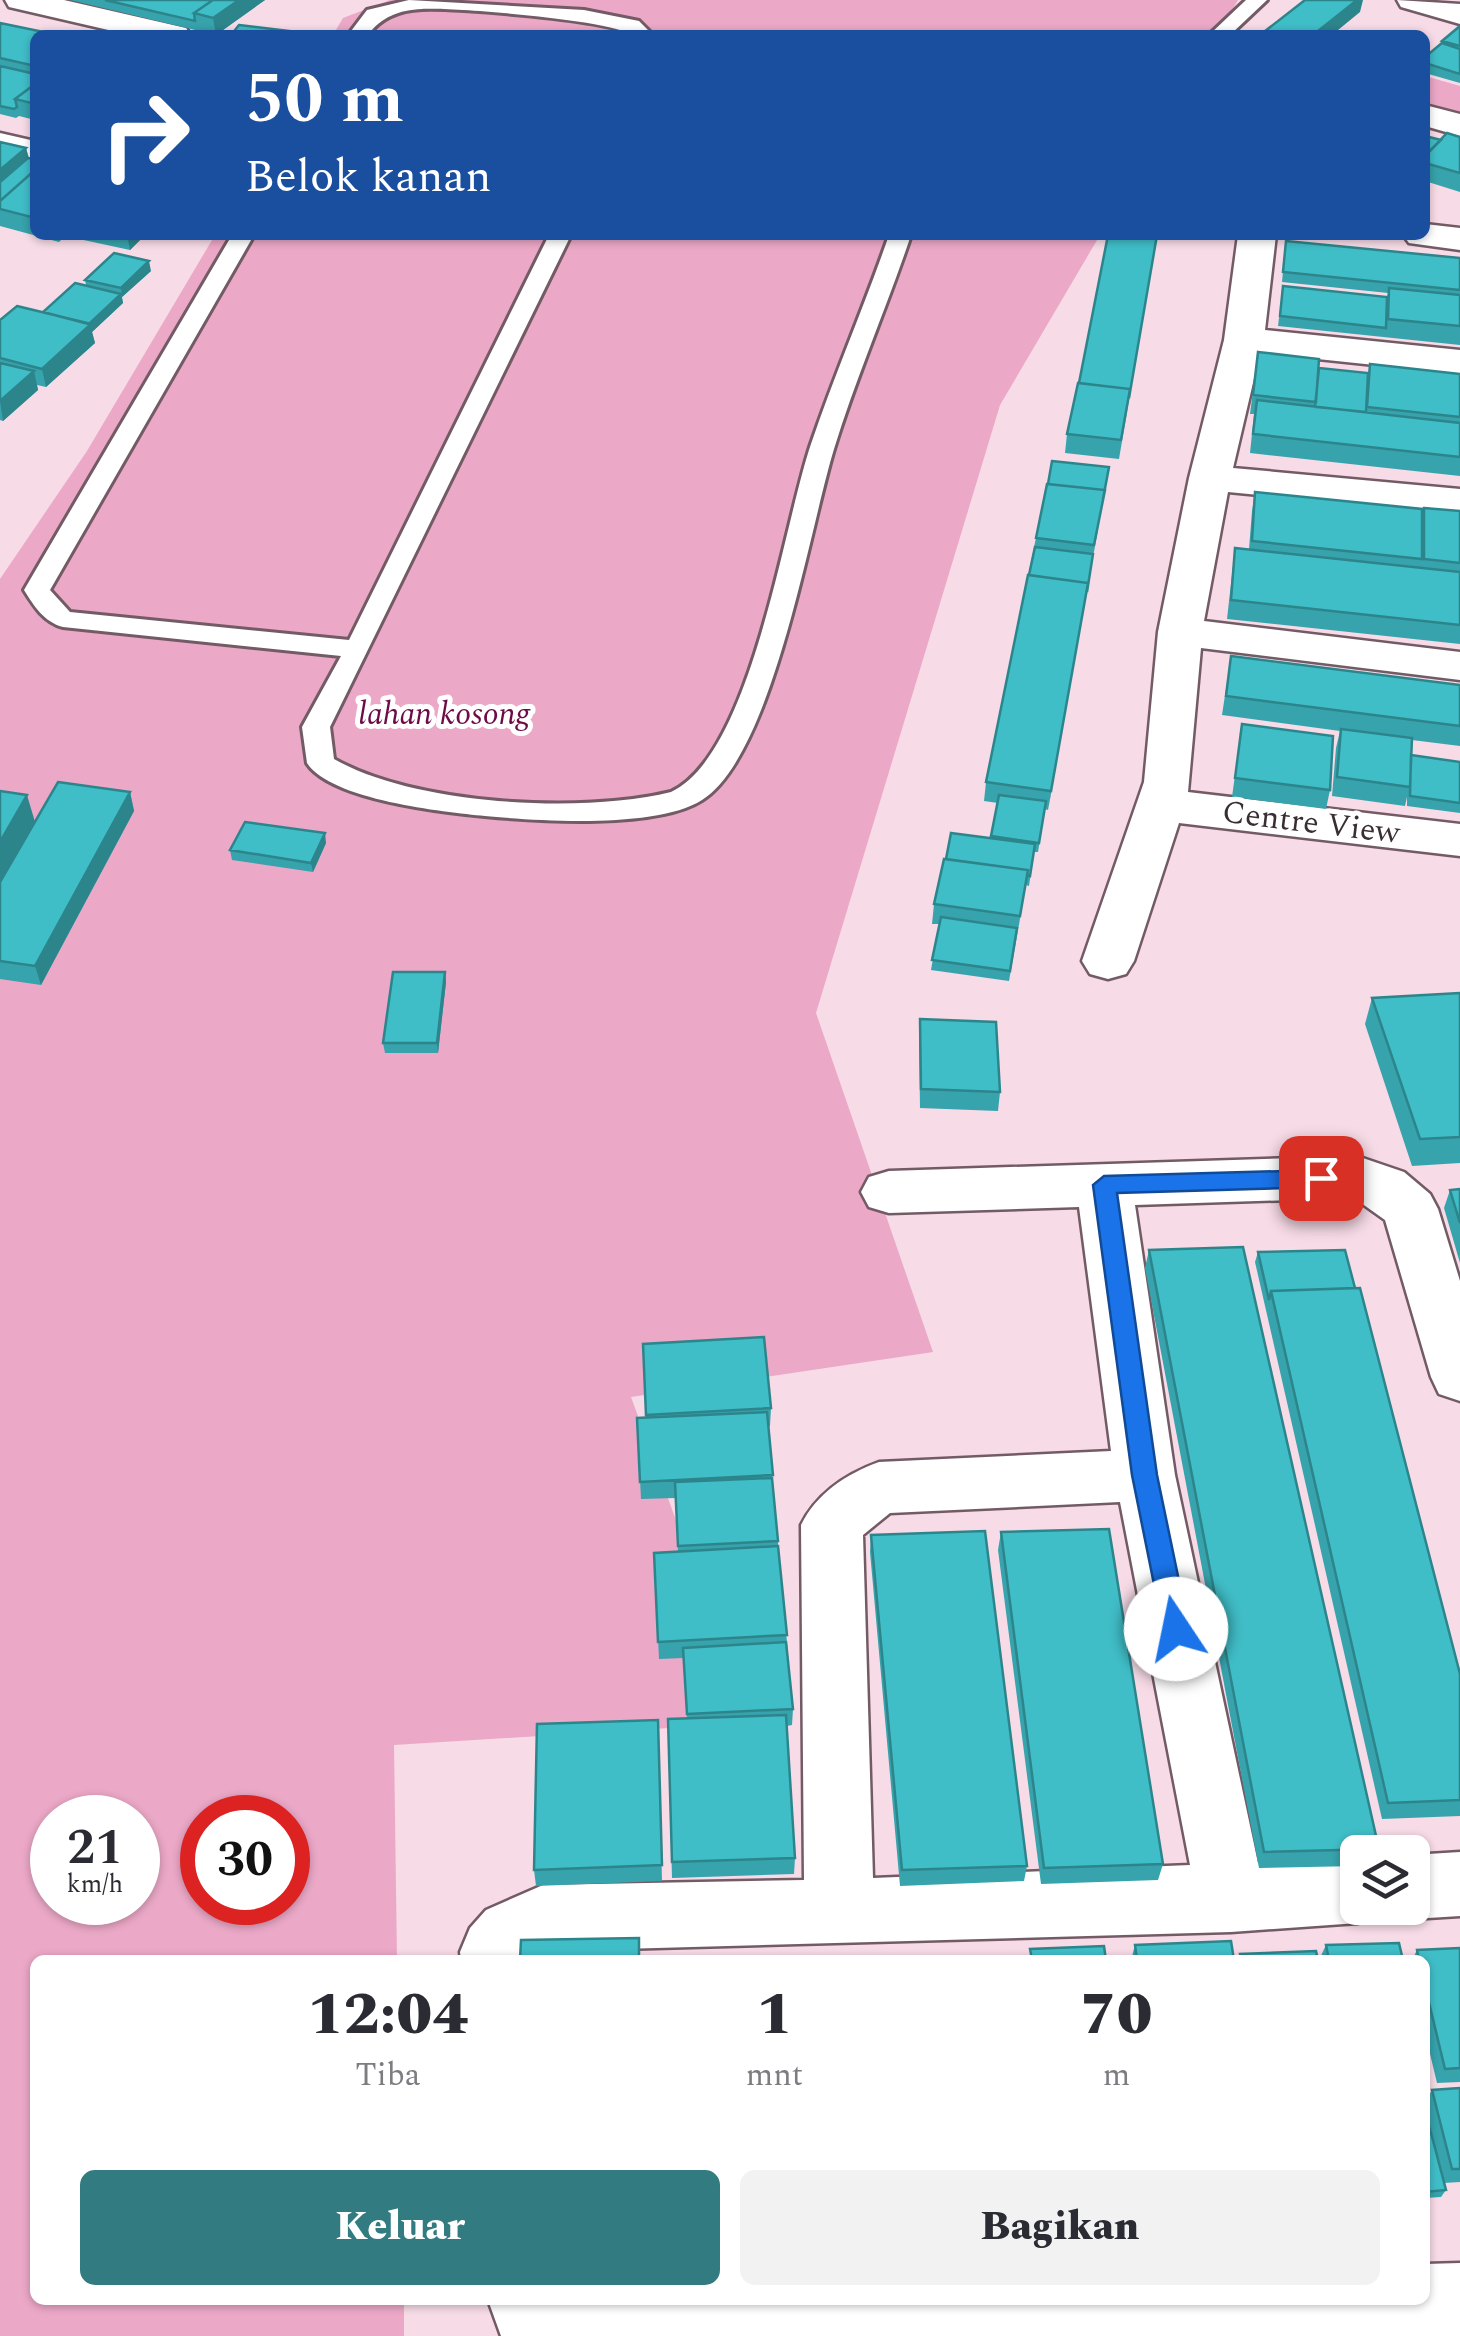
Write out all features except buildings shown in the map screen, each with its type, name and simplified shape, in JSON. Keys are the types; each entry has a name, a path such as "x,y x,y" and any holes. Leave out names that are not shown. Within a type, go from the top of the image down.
{"street":[{"path":"21,0 152,30"},
{"path":"1413,0 1455,12"},
{"path":"1429,30 1455,12"},
{"path":"1430,116 1460,125"},
{"path":"0,144 30,151"},
{"path":"1430,236 1460,239"},
{"path":"1108,962 1168,782 1180,632 1210,478 1244,340 1255,240"},
{"path":"1244,340 1460,362"},
{"path":"1210,478 1460,502"},
{"path":"1180,632 1460,666"},
{"name":"Centre View","path":"1162,806 1460,840"},
{"path":"889,1192 1357,1177 1384,1187 1410,1209 1460,1377"},
{"path":"1104,1185 1145,1475 1231,1899"},
{"path":"839,1912 832,1525 880,1488 1145,1475"},
{"path":"1430,1886 1460,1884"},
{"path":"495,1955 511,1934 543,1918 839,1912 1340,1892"},
{"path":"1430,2303 1460,2302"},
{"path":"528,2305 532,2320 556,2333 1373,2305"}],"lane":[{"path":"1224,30 1257,0"},
{"path":"362,30 374,14 421,4 584,16 632,25 638,30"},
{"path":"239,240 38,590 45,603 63,618 358,649"},
{"path":"558,240 316,727 321,763 348,782 418,800 526,810 660,806 691,795 711,779 734,742 754,690 822,449 898,240"}],"green space":[{"path":"390,0 1238,0 1220,30 336,30 343,18"},
{"path":"1430,77 1460,86 1460,118 1430,109"},
{"name":"lahan kosong","path":"212,240 1097,240 1000,405 816,1013 933,1352 631,1397 750,1723 394,1745 397,1955 30,1955 30,2305 404,2305 404,2336 0,2336 0,579 87,451"}],"route":[{"path":"1176,1629 1145,1475 1104,1185 1321,1178"}]}
